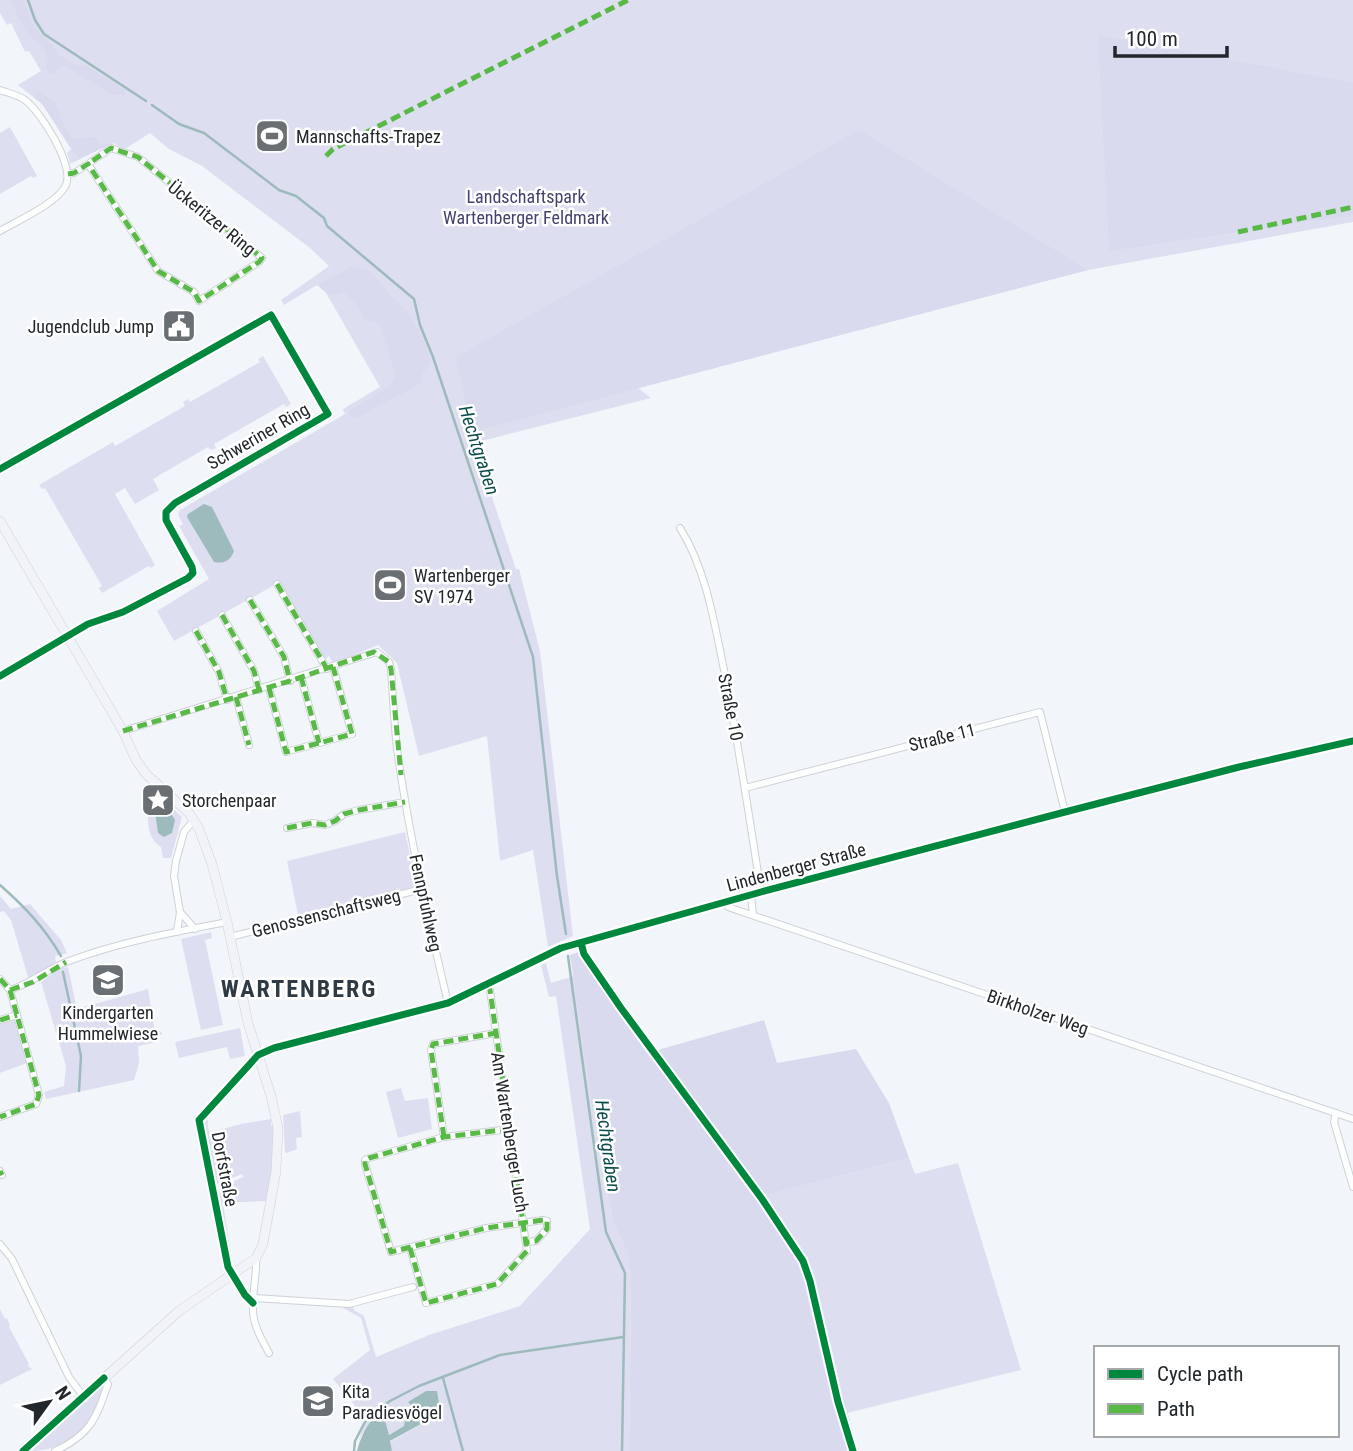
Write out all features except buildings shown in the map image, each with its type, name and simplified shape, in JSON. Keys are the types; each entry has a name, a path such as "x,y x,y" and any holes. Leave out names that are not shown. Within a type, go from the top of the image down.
{"main road":[{"name":"Dorfstraße","path":"0,521 123,731 136,761 194,820 201,832 227,922 248,1023 271,1097 278,1136 274,1185 263,1244 256,1258"},
{"path":"23,1451 179,1311 230,1271 256,1258"}],"street":[{"path":"0,90 25,100 37,112 65,160 68,174 66,184 59,195 0,231"},
{"name":"Ückeritzer Ring","path":"68,174 74,173 111,148 138,157 262,258 199,301 194,292 158,271 88,164"},
{"name":"Schweriner Ring","path":"0,468 271,315 328,414 175,503 166,512 166,520 192,567 193,573 188,578 123,612 88,624 66,636"},
{"name":"Straße 10","path":"680,528 694,557 713,619 743,768 761,892"},
{"path":"269,688 286,752 352,733 330,668 276,584"},
{"path":"250,600 284,657 290,681"},
{"path":"222,615 254,671 259,690"},
{"path":"196,631 219,672 227,700"},
{"path":"0,676 66,636"},
{"name":"Fennpfuhlweg","path":"123,731 269,688 374,652 388,662 391,669 397,747 405,802 448,1003"},
{"path":"301,677 319,743"},
{"path":"236,697 249,745"},
{"name":"Straße 11","path":"745,788 1040,712 1065,811"},
{"name":"Lindenberger Straße","path":"258,1055 274,1048 448,1003 561,948 1065,811 1353,741"},
{"path":"287,828 312,823 325,825 344,814 405,802"},
{"path":"177,932 180,912 174,869 184,832 194,820"},
{"name":"Genossenschaftsweg","path":"230,937 422,889"},
{"path":"751,895 752,915"},
{"name":"Birkholzer Weg","path":"726,902 727,907 1353,1119"},
{"path":"180,912 195,929"},
{"path":"10,990 28,984 79,957 227,922"},
{"path":"0,979 10,990 39,1099 31,1107 0,1117"},
{"name":"Am Wartenberger Luch","path":"487,985 524,1222 543,1220 549,1224 536,1241 526,1242"},
{"path":"0,1020 17,1015"},
{"path":"444,1137 431,1050 433,1044 496,1033"},
{"name":"Dorfstraße","path":"253,1301 230,1271 199,1120 258,1055"},
{"path":"1336,1113 1335,1122 1353,1187"},
{"path":"410,1248 424,1301 429,1303 497,1284 527,1251 524,1222 486,1228 391,1252 365,1164 365,1160 444,1137 510,1129"},
{"path":"0,1244 12,1259 69,1377 83,1395"},
{"name":"Dorfstraße","path":"256,1258 253,1301 255,1323 270,1353"},
{"path":"253,1301 349,1304 413,1287"},
{"path":"55,1451 85,1433 93,1421 107,1384 104,1378"}],"green space":[{"name":"Landschaftspark Wartenberger Feldmark","path":"0,0 1353,0 1353,222 1088,270 633,384 651,398 474,443 516,569 519,569 540,651 573,936 548,947 533,850 500,861 487,736 419,756 397,663 378,645 333,663 329,656 323,661 278,583 174,641 157,611 209,579 179,526 183,524 178,515 180,510 345,414 343,409 380,387 325,291 317,285 284,305 281,300 329,266 310,248 202,166 169,149 150,133 125,149 113,143 70,164 67,153 71,149 42,104 18,85 41,71 29,51 25,52 11,23 7,25 0,13"},
{"path":"10,127 37,176 31,176 0,194 0,133"},
{"path":"263,356 291,404 286,407 284,404 214,444 216,448 211,450 208,447 153,479 159,490 135,504 125,488 115,494 155,565 102,593 99,588 102,586 45,488 42,489 39,485 113,442 115,446 185,406 183,402 188,399 190,402 260,362 258,359"},
{"path":"154,791 182,817 171,858 163,858 161,847 151,836 148,821"},
{"path":"405,832 416,883 414,887 298,915 287,861"},
{"path":"0,896 11,909 30,904 61,940 67,953 55,956 56,962 31,979 28,977 11,920 4,911 0,912"},
{"path":"211,932 212,938 205,940 223,1025 201,1030 181,939"},
{"path":"546,963 551,983 574,976 600,1159 613,1221 627,1250 631,1283 629,1451 392,1451 390,1442 441,1413 437,1391 426,1391 409,1402 417,1411 405,1420 404,1426 388,1435 381,1411 361,1436 356,1451 365,1418 333,1379 370,1350 361,1318 343,1308 353,1307 364,1316 376,1357 429,1335 520,1306 590,1229 556,996 549,997 541,965"},
{"path":"68,967 77,1009 148,989 154,1026 163,1034 156,1036 157,1042 138,1046 139,1063 134,1080 46,1099 44,1092 64,1086 66,1066 41,982 59,969"},
{"path":"14,1018 27,1063 0,1073 0,1022"},
{"path":"240,1028 245,1056 230,1059 227,1047 179,1058 175,1042"},
{"path":"401,1088 405,1101 428,1098 432,1129 398,1138 386,1092"},
{"path":"300,1111 302,1137 296,1138 297,1149 287,1153 283,1115"},
{"path":"207,1116 209,1133 271,1119 271,1125 274,1126 274,1162 267,1201 223,1203 233,1267 231,1269 217,1194 232,1189 234,1181 244,1177 242,1174 215,1185 203,1124"},
{"path":"909,1158 915,1174 958,1163 1021,1370 847,1413 818,1294 807,1261 765,1195"},
{"path":"0,1309 5,1319 7,1318 28,1366 32,1369 0,1385"},
{"path":"104,1383 95,1410 79,1432 57,1446 29,1451"}],"shaded area":[{"path":"11,0 23,0 35,29 60,56 78,66 86,65 125,90 125,95 111,94 65,66 61,66 53,74 50,73 45,68 45,51 26,31"},
{"path":"1098,35 1353,83 1353,215 1109,251"},
{"path":"39,91 56,104 63,124 74,139 95,137 99,144 113,143 79,159 42,104 34,97"},
{"path":"859,130 1088,270 472,432 456,357"},
{"path":"352,267 369,270 408,312 425,342 431,363 422,374 423,380 420,384 356,418 348,417 349,412 391,385 396,375 380,325 373,320 366,322 356,304 345,292 330,295 317,285"},
{"path":"204,504 212,507 234,551 224,562 214,562 187,517"},
{"path":"166,805 175,820 172,833 164,837 158,833 155,812"},
{"path":"579,952 647,1053 764,1020 777,1063 856,1049 889,1103 909,1158 766,1195 807,1261 858,1451 629,1451 631,1283 627,1251 613,1221 600,1159 570,955"},
{"path":"426,1391 437,1391 441,1413 390,1441 392,1451 357,1451 366,1428 382,1410 389,1435 404,1426 405,1420 417,1412 408,1402"}],"waterway":[{"name":"Hechtgraben","path":"28,0 35,20 44,34 146,101"},
{"name":"Hechtgraben","path":"152,105 179,124 204,133 279,190 296,196 324,218 327,226 414,299 420,325 533,657 566,934"},
{"path":"0,885 34,918 61,956"},
{"name":"Hechtgraben","path":"568,956 606,1232 625,1273 622,1451"},
{"path":"63,972 81,1056 79,1091"},
{"name":"Hechtgraben","path":"354,1451 355,1441 367,1418 390,1401 419,1386 500,1355 623,1337"},
{"name":"Hechtgraben","path":"443,1378 463,1451"}],"marked path":[{"path":"326,156 333,149 628,0"},
{"path":"68,174 88,164 158,271 194,292 199,301 262,258 138,157 111,148 88,164"},
{"path":"1238,232 1353,207"},
{"path":"277,584 327,669"},
{"path":"250,600 284,657 290,681"},
{"path":"222,615 254,671 259,690"},
{"path":"196,631 219,672 227,700"},
{"path":"123,731 290,681 374,652 389,662 391,669 401,775"},
{"path":"269,688 286,752 352,734 333,667"},
{"path":"301,677 319,743"},
{"path":"236,697 249,745"},
{"path":"287,828 312,823 325,825 344,814 405,802"},
{"path":"10,990 33,982 66,962"},
{"path":"0,979 10,990 39,1095 36,1104 0,1117"},
{"path":"410,1248 426,1303 497,1284 527,1251 490,990 487,985"},
{"path":"0,1020 17,1015"},
{"path":"444,1137 431,1050 433,1044 496,1033"},
{"path":"510,1129 444,1137 369,1158 365,1160 365,1164 391,1252 486,1228 547,1221 547,1229 536,1241 526,1242"},
{"path":"0,1171 2,1175"}],"cycle path":[{"path":"0,469 271,315 328,414 175,503 166,512 166,520 192,567 193,573 188,578 123,612 88,624 0,676"},
{"path":"253,1303 228,1267 199,1120 258,1055 274,1048 448,1003 561,948 1065,812 1353,741"},
{"path":"581,943 584,954 621,1008 762,1199 803,1261 853,1451"},
{"path":"23,1451 104,1378"}],"place":[{"name":"Mannschafts-Trapez","path":"272,136"},
{"name":"Jugendclub Jump","path":"179,326"},
{"name":"Wartenberger SV 1974","path":"390,585"},
{"name":"Storchenpaar","path":"158,800"},
{"name":"Kindergarten Hummelwiese","path":"108,980"},
{"name":"Kita Paradiesvögel","path":"318,1401"}],"district":[{"name":"WARTENBERG","path":"299,989"}]}
